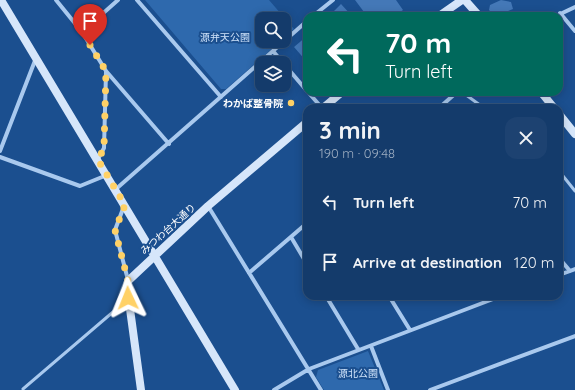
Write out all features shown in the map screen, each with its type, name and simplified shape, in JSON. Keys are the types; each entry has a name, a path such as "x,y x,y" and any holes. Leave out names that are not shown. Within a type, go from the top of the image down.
{"street":[{"path":"1,0 116,189 154,256 235,390"},
{"path":"56,0 82,32 106,71 169,144"},
{"path":"82,32 118,0"},
{"path":"137,0 221,97"},
{"path":"318,12 332,0"},
{"path":"445,12 462,0"},
{"path":"465,0 476,12"},
{"path":"562,12 575,7"},
{"path":"563,17 575,31"},
{"path":"116,189 169,144 303,25"},
{"path":"273,51 278,56"},
{"path":"0,151 36,58"},
{"path":"98,160 104,148 106,71"},
{"path":"291,71 303,85"},
{"path":"312,96 319,104"},
{"path":"327,104 337,96"},
{"path":"444,104 452,96"},
{"path":"563,119 575,134"},
{"name":"みつわ台大通り","path":"128,281 208,206 303,125"},
{"path":"0,157 80,186 107,175"},
{"path":"125,205 115,230 128,281 128,298 141,390"},
{"path":"208,206 321,390"},
{"path":"249,273 303,226"},
{"path":"291,237 303,257"},
{"path":"563,263 570,271"},
{"path":"563,274 575,269"},
{"path":"328,300 358,349"},
{"path":"391,300 410,330"},
{"path":"274,390 308,369 489,300"},
{"path":"430,390 575,336"},
{"path":"371,346 388,390"}],"lane":[{"path":"468,96 478,104"},
{"path":"563,176 575,190"},
{"path":"23,389 128,298"}],"green space":[{"name":"源弁天公園","path":"145,0 269,0 279,12 255,12 255,48 273,48 264,56 255,56 255,64 226,89 221,89"},
{"name":"源北公園","path":"368,351 384,390 324,390 316,377 318,370"}],"building":[{"path":"355,0 396,0 403,10 400,12 364,12"},
{"path":"501,0 511,2 513,9 505,12 491,12 489,10 490,5"},
{"path":"341,4 348,12 333,12"},
{"path":"303,39 303,57 294,47"}],"place":[{"name":"わかば整骨院","path":"291,103"}],"route":[{"path":"90,45 106,71 104,148 98,160 125,205 115,230 128,281 128,298"}]}
